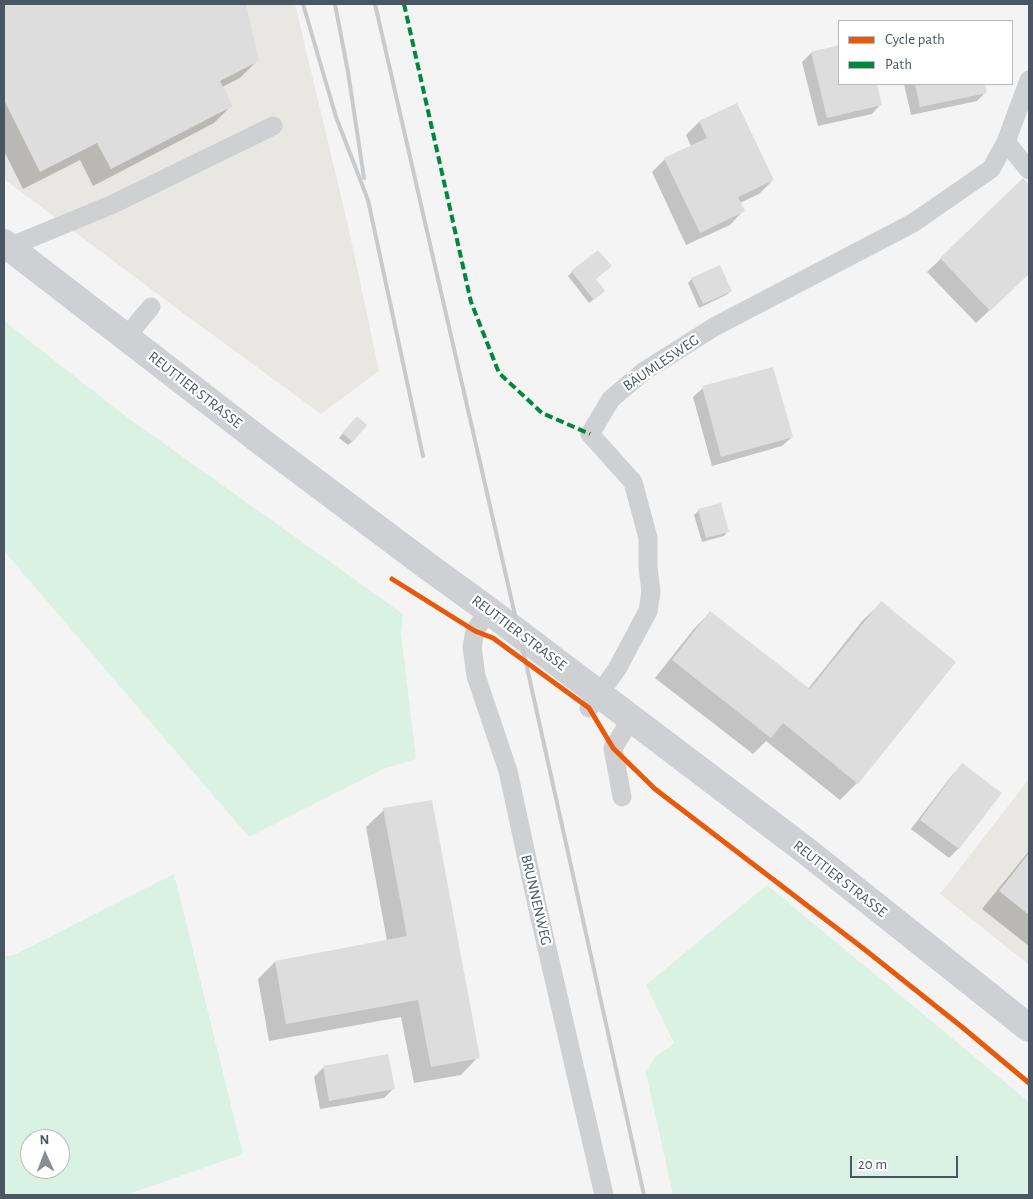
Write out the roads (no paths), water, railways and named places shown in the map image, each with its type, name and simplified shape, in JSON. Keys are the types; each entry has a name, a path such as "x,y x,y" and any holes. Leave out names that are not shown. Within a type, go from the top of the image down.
{"main road":[{"name":"REUTTIER STRASSE","path":"6,245 263,442 488,610 594,701 632,718 805,850 1029,1028"}],"lane":[{"name":"BÄUMLESWEG","path":"594,701 617,668 648,611 651,592 648,567 648,538 633,482 590,434 611,399 643,372 714,327 913,223 991,169 1006,142 1029,80"},
{"path":"6,245 111,205 273,126"},
{"path":"1006,142 1029,170"},
{"path":"126,337 151,308"},
{"name":"BRUNNENWEG","path":"488,610 475,631 472,647 476,676 508,771 604,1195"},
{"path":"622,797 613,748 632,718"}],"railway":[{"path":"303,4 336,117 368,200 423,456"},
{"path":"335,4 348,72 364,178"},
{"path":"375,4 526,663 644,1195"}]}
